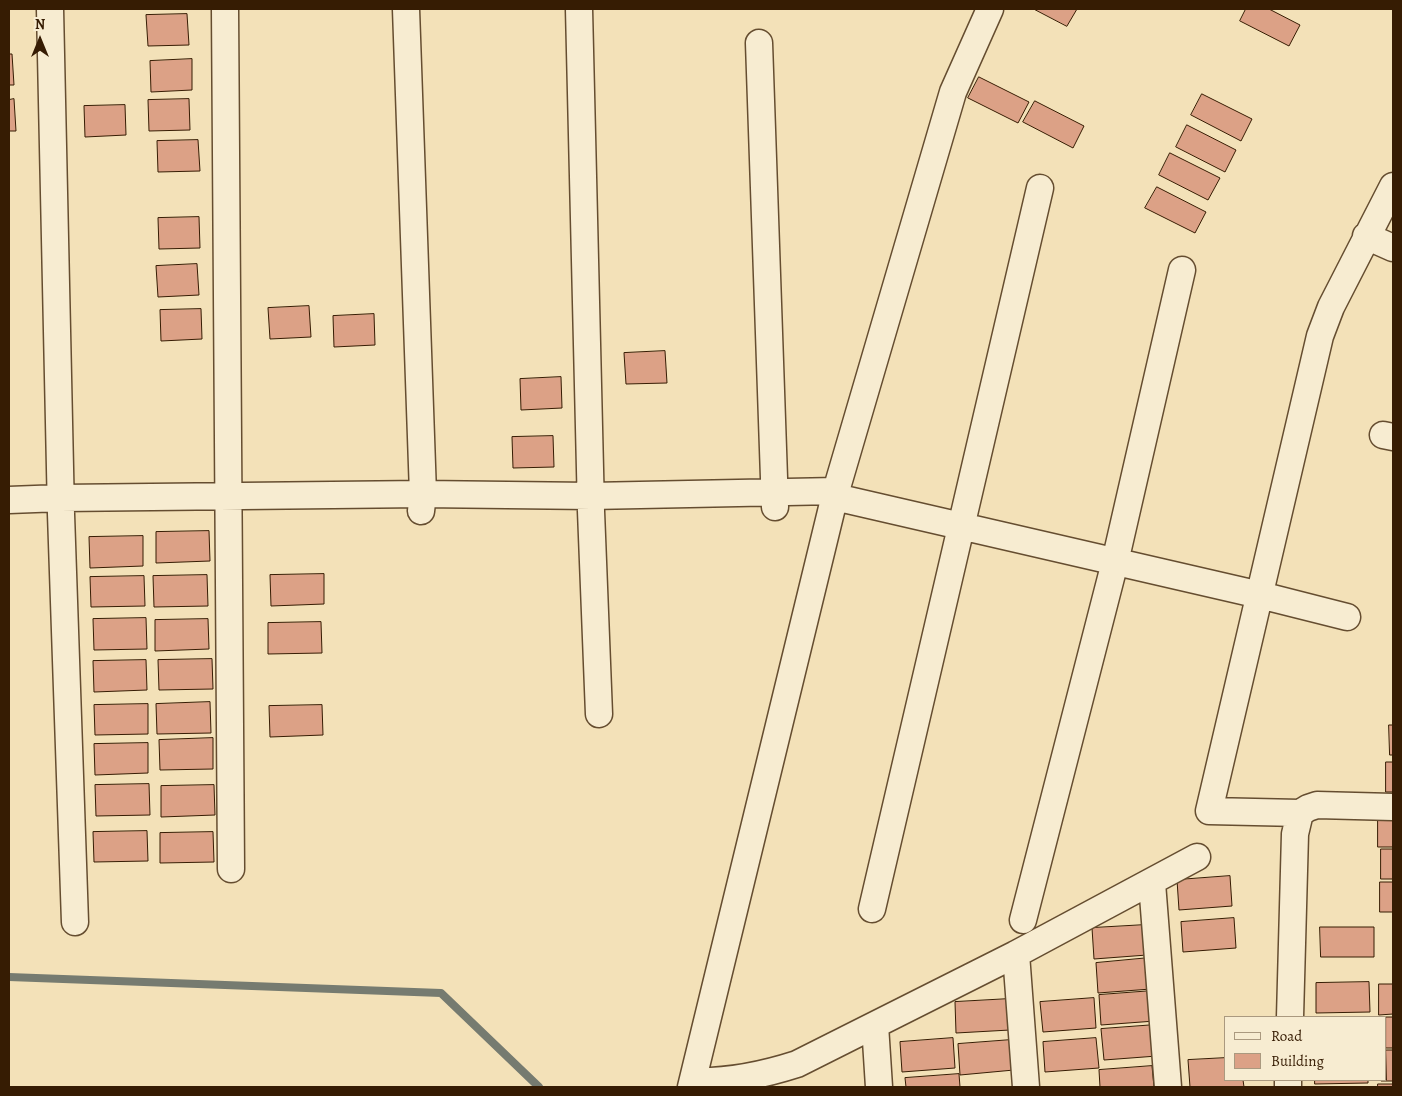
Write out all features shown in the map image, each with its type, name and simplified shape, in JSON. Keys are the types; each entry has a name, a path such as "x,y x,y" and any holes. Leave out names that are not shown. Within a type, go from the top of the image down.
{"street":[{"path":"50,9 61,506 75,922"},
{"path":"225,9 232,869"},
{"path":"406,9 422,503"},
{"path":"579,9 591,503 600,714"},
{"path":"990,9 953,92 834,498 692,1084 768,1073 797,1064 1016,954 1152,883 1197,857"},
{"path":"759,43 774,499"},
{"path":"1393,186 1331,307 1320,336 1209,811 1300,813 1317,805 1393,806"},
{"path":"872,909 1040,188"},
{"path":"1366,236 1393,248"},
{"path":"1023,920 1115,562 1182,270"},
{"path":"9,500 61,506 229,506 591,503 834,498 1260,595 1347,617"},
{"path":"9,516 61,506"},
{"path":"1290,1016 1295,834 1300,813"},
{"path":"1152,883 1168,1087"},
{"path":"1016,954 1026,1087"},
{"path":"874,1025 879,1087"}],"building":[{"path":"1034,9 1077,9 1067,26"},
{"path":"1246,9 1269,9 1300,25 1289,46 1240,21"},
{"path":"187,14 189,45 148,46 146,15"},
{"path":"9,54 12,54 14,85 9,85"},
{"path":"192,59 192,90 151,92 150,61"},
{"path":"979,77 1029,102 1018,123 968,98"},
{"path":"1202,94 1252,119 1241,141 1191,115"},
{"path":"14,99 16,131 9,131 9,100"},
{"path":"189,99 190,130 149,131 148,100"},
{"path":"1035,101 1084,126 1073,148 1023,122"},
{"path":"125,105 126,135 85,137 84,106"},
{"path":"1187,125 1236,150 1225,172 1176,147"},
{"path":"198,140 200,171 158,172 157,141"},
{"path":"1170,153 1220,178 1208,200 1159,175"},
{"path":"1157,187 1206,212 1195,233 1145,208"},
{"path":"199,217 200,248 159,249 158,218"},
{"path":"197,264 199,295 158,297 156,266"},
{"path":"309,306 311,337 270,339 268,308"},
{"path":"201,309 202,339 161,341 160,310"},
{"path":"374,314 375,345 334,347 333,316"},
{"path":"665,351 667,383 626,384 624,353"},
{"path":"561,377 562,408 521,410 520,379"},
{"path":"553,436 554,467 513,468 512,437"},
{"path":"209,531 210,561 156,563 156,532"},
{"path":"143,536 143,566 90,568 89,537"},
{"path":"324,574 324,604 271,606 270,575"},
{"path":"207,575 208,606 154,607 153,576"},
{"path":"144,576 145,606 91,607 90,577"},
{"path":"146,618 147,649 94,650 93,619"},
{"path":"208,619 209,649 155,651 155,620"},
{"path":"321,622 322,653 268,654 268,623"},
{"path":"212,659 213,689 159,690 158,660"},
{"path":"146,660 147,690 94,692 93,661"},
{"path":"210,702 211,733 157,734 156,704"},
{"path":"148,704 148,734 95,735 94,705"},
{"path":"322,705 323,735 270,737 269,706"},
{"path":"1389,725 1393,725 1393,755 1390,755"},
{"path":"213,738 213,769 160,770 159,740"},
{"path":"148,743 148,773 95,775 94,744"},
{"path":"1386,762 1393,762 1393,792 1386,792"},
{"path":"149,784 150,815 96,816 95,785"},
{"path":"214,785 215,815 161,817 161,786"},
{"path":"1378,817 1393,817 1393,847 1378,847"},
{"path":"147,831 148,861 94,862 93,832"},
{"path":"213,832 214,862 160,863 160,833"},
{"path":"1381,849 1393,849 1393,879 1381,879"},
{"path":"1230,876 1232,906 1179,910 1177,880"},
{"path":"1380,882 1393,882 1393,912 1380,912"},
{"path":"1234,918 1236,948 1183,952 1181,922"},
{"path":"1145,925 1147,955 1094,959 1092,928"},
{"path":"1320,927 1374,927 1374,957 1321,957"},
{"path":"1149,958 1151,989 1098,993 1096,963"},
{"path":"1369,982 1370,1012 1316,1013 1316,983"},
{"path":"1379,984 1393,984 1393,1014 1379,1015"},
{"path":"1152,991 1155,1021 1101,1025 1099,995"},
{"path":"1094,998 1096,1028 1043,1032 1040,1002"},
{"path":"1009,999 1010,1030 956,1033 955,1002"},
{"path":"1387,1017 1393,1017 1393,1048 1387,1048"},
{"path":"1155,1025 1157,1056 1104,1060 1101,1029"},
{"path":"953,1038 955,1068 902,1072 900,1042"},
{"path":"1096,1038 1099,1068 1045,1072 1043,1042"},
{"path":"1011,1040 1014,1070 960,1075 958,1044"},
{"path":"1387,1050 1393,1050 1393,1081 1387,1081"},
{"path":"1224,1058 1224,1081 1243,1081 1244,1087 1190,1087 1188,1060"},
{"path":"1152,1066 1154,1087 1100,1087 1099,1070"},
{"path":"959,1074 960,1087 906,1087 905,1078"},
{"path":"1315,1081 1368,1081 1368,1083 1315,1084"},
{"path":"1378,1084 1393,1084 1393,1087 1378,1087"}],"waterway":[{"path":"9,977 441,993 539,1087"}]}
